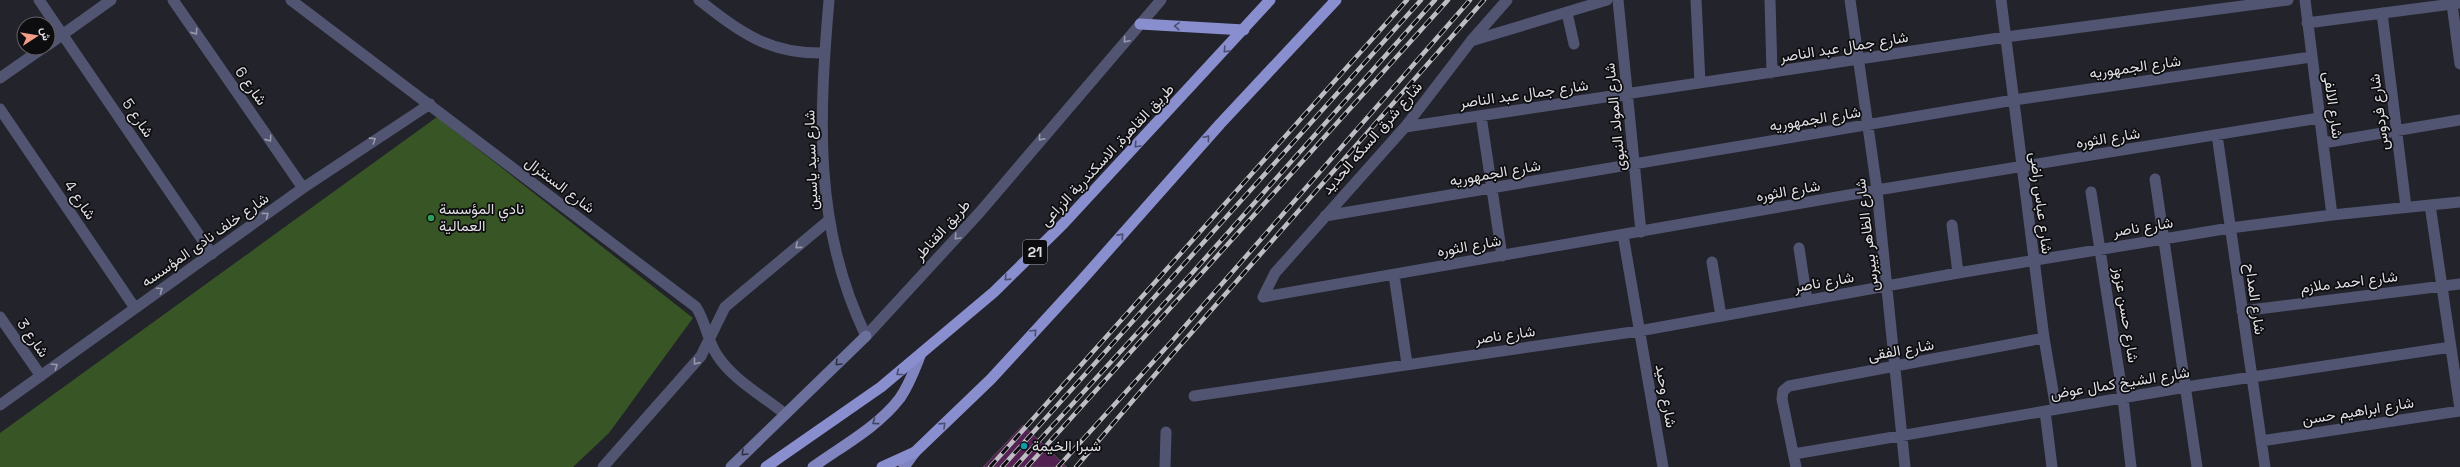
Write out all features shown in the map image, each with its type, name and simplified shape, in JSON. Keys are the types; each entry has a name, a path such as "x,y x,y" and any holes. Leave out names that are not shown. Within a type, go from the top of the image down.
{"highway":[{"name":"طريق القاهرة, الاسكندرية الزراعى","path":"766,467 840,417 920,356 994,292 1063,224 1244,30 1270,0"},
{"path":"882,467 915,452 991,379 1077,286 1220,124 1336,0"},
{"path":"1140,24 1244,30"}],"main road":[{"name":"طريق القناطر","path":"731,467 866,336"},
{"path":"813,467 886,414 900,397 911,379 920,356"},
{"path":"904,467 915,452"}],"street":[{"name":"شارع 5","path":"39,0 212,254"},
{"path":"56,39 112,0"},
{"name":"شارع 6","path":"173,0 303,188"},
{"name":"شارع السنترال","path":"291,0 696,306 705,322 710,340 726,367 785,414"},
{"path":"699,0 736,29 757,41 779,49 803,53 824,53"},
{"name":"شارع سيد ياسين","path":"829,0 824,53 823,164 828,221 846,291 866,336"},
{"name":"طريق القناطر","path":"866,336 980,212 1161,0"},
{"name":"شارع شرق السكه الحديد","path":"1263,297 1275,273 1324,216 1405,127 1471,41 1507,0"},
{"path":"1471,41 1568,13 1606,0"},
{"name":"شارع المولد النبوى","path":"1618,0 1641,232"},
{"path":"1696,0 1700,83"},
{"path":"1770,0 1772,73"},
{"name":"شارع الظاهر بيبرس","path":"1850,0 1877,190 1888,286 1905,467"},
{"name":"شارع عباس راضى","path":"2001,0 2044,338 2056,409"},
{"name":"شارع جمال عبد الناصر","path":"1405,127 2006,37 2288,0"},
{"name":"شارع الالفى","path":"2305,0 2332,214"},
{"path":"2307,23 2456,3 2460,64"},
{"path":"1568,13 1574,44"},
{"name":"شارع فردوس","path":"2382,13 2406,207"},
{"path":"0,78 32,56"},
{"name":"شارع الجمهوريه","path":"1324,216 1868,126 2014,100 2311,57"},
{"name":"شارع خلف نادى المؤسسه","path":"0,405 303,188 430,104"},
{"name":"شارع 4","path":"0,109 135,308"},
{"path":"1481,116 1502,256"},
{"name":"شارع الثوره","path":"1263,297 1877,190 2319,118"},
{"path":"2323,143 2460,120"},
{"name":"شارع المداح","path":"2217,135 2264,467"},
{"path":"2155,179 2197,467"},
{"name":"شارع حسن عزوز","path":"2091,192 2123,398 2131,467"},
{"name":"شارع ناصر","path":"1194,396 1639,331 1958,273 2163,238 2332,214 2460,202"},
{"path":"2430,205 2442,286 2455,354 2460,410"},
{"path":"603,467 689,371 710,340 725,307 828,221"},
{"path":"1952,225 1958,273"},
{"path":"1623,234 1639,331"},
{"path":"1799,248 1807,300"},
{"path":"1712,262 1721,316"},
{"path":"1394,275 1407,364"},
{"name":"شارع احمد ملازم","path":"2242,311 2460,284"},
{"name":"شارع 3","path":"0,317 41,376"},
{"name":"شارع وحيد","path":"1639,331 1663,467"},
{"name":"شارع الفقى","path":"1794,454 1784,409 1783,391 1789,386 2044,338"},
{"name":"شارع الشيخ كمال عوض","path":"1794,454 1902,437 2186,387 2455,354"},
{"name":"شارع ابراهيم حسن","path":"2261,441 2460,410"},
{"path":"2045,411 2052,467"},
{"path":"1165,467 1166,432"},
{"path":"1794,454 1796,467"}],"green space":[{"name":"نادي المؤسسة العمالية","path":"437,117 693,318 609,433 573,467 0,467 0,433"}],"building":[{"name":"شبرا الخيمة","path":"1023,425 1067,467 983,467"}],"railway":[{"path":"990,467 1407,0"},
{"path":"1002,467 1421,0"},
{"path":"1015,467 1193,272 1435,0"},
{"path":"1027,467 1448,0"},
{"path":"1058,467 1172,341 1470,0"},
{"path":"1076,467 1171,356 1484,0"}],"place":[{"name":"نادي المؤسسة العمالية","path":"431,218"},
{"name":"شبرا الخيمة","path":"1024,446"}]}
